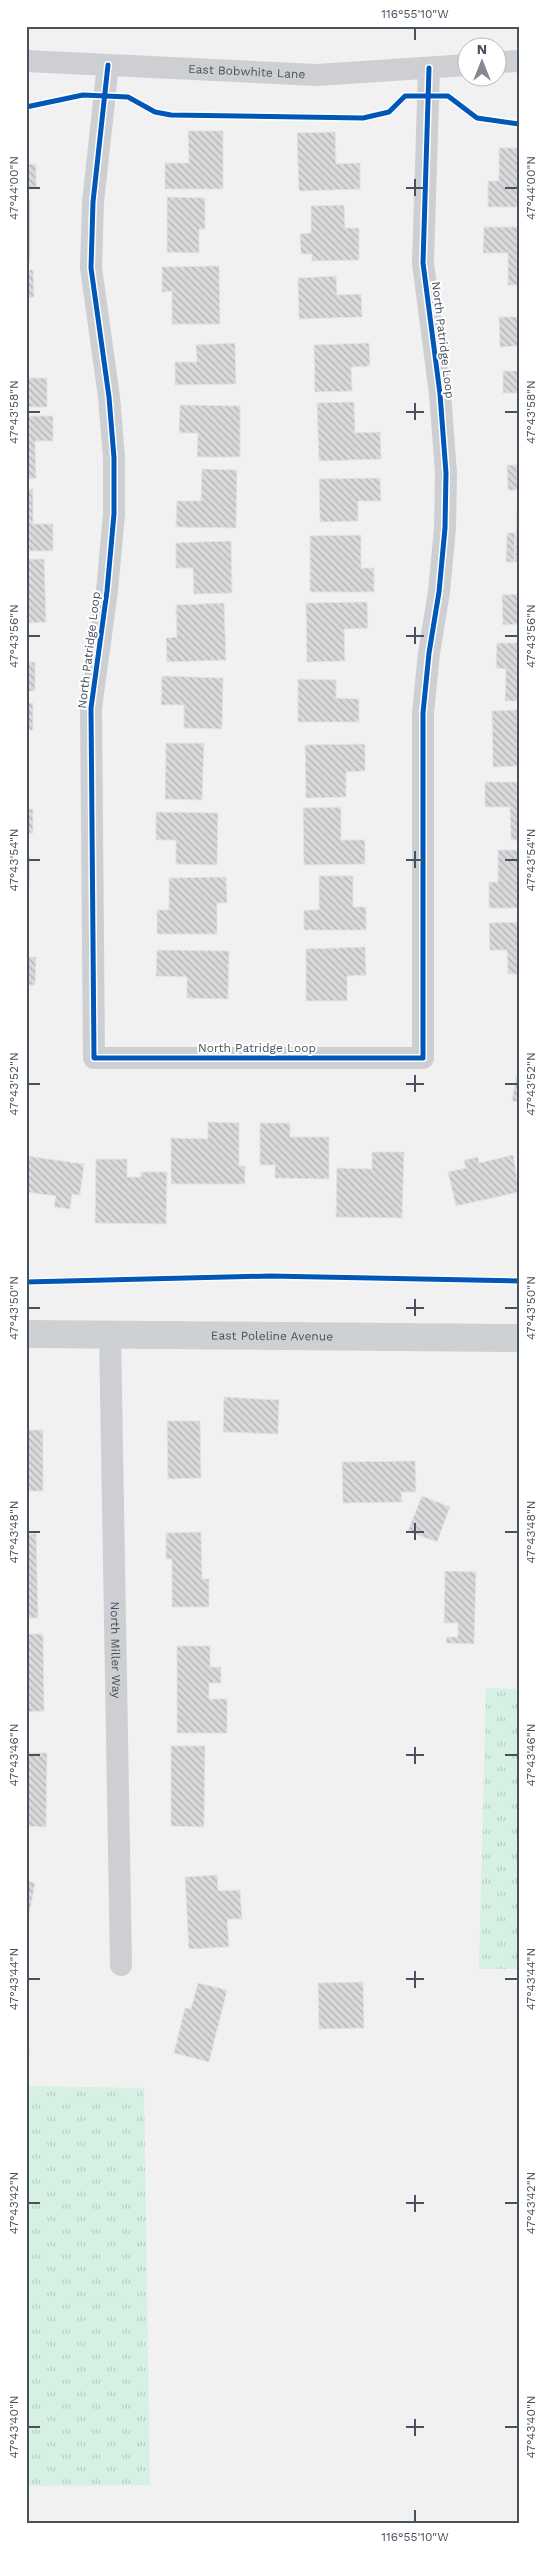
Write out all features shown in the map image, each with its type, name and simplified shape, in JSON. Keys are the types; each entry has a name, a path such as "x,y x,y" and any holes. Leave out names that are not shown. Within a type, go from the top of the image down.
{"main road":[{"name":"East Poleline Avenue","path":"26,1334 519,1338"}],"street":[{"name":"East Bobwhite Lane","path":"26,61 317,75 458,66"},
{"name":"North Patridge Loop","path":"108,65 93,202 91,268 109,397 114,458 114,514 107,591 91,708 94,1058 423,1058 423,713 429,653 439,592 445,528 446,473 440,394 423,263 429,68"},
{"name":"North Miller Way","path":"110,1334 121,1965"}],"green space":[{"path":"486,1688 519,1689 519,1969 479,1969"},
{"path":"26,2086 144,2088 150,2485 26,2486"}],"building":[{"path":"188,131 223,131 223,189 165,189 165,163 189,163"},
{"path":"335,132 336,164 360,163 360,189 299,191 297,133"},
{"path":"499,148 519,148 519,207 488,207 488,181 499,181"},
{"path":"26,164 36,164 36,189 26,189"},
{"path":"167,197 205,198 205,229 199,229 199,253 167,252"},
{"path":"26,199 30,199 30,262 26,262"},
{"path":"344,205 345,228 359,228 359,260 312,261 312,254 301,254 300,234 311,233 311,206"},
{"path":"484,227 519,227 519,285 508,285 508,253 483,253"},
{"path":"219,266 220,324 172,324 172,291 162,292 162,267"},
{"path":"26,270 33,270 34,297 26,298"},
{"path":"336,276 337,295 361,294 362,317 299,319 298,278"},
{"path":"499,317 519,317 519,346 500,347"},
{"path":"26,343 28,343 28,364 26,364"},
{"path":"235,343 236,384 175,385 175,362 197,362 196,345"},
{"path":"369,343 370,366 351,367 352,391 315,392 314,345"},
{"path":"503,371 519,371 519,393 503,393"},
{"path":"26,378 47,378 47,407 26,407"},
{"path":"354,402 355,433 380,432 381,459 319,461 317,403"},
{"path":"180,405 240,406 240,457 197,457 198,433 179,433"},
{"path":"26,416 53,416 53,441 35,441 36,478 26,479"},
{"path":"507,465 519,465 519,490 508,490"},
{"path":"202,469 237,470 236,528 176,527 177,501 201,501"},
{"path":"380,478 381,501 358,501 358,521 320,522 319,479"},
{"path":"26,489 33,489 33,524 53,524 53,551 26,551"},
{"path":"517,506 519,506 519,562 515,562"},
{"path":"507,533 515,533 514,562 506,562"},
{"path":"361,535 361,568 374,568 374,592 310,592 310,536"},
{"path":"231,541 232,593 194,594 193,568 176,568 176,543"},
{"path":"26,559 44,559 46,622 26,623"},
{"path":"519,594 519,624 503,625 502,595"},
{"path":"367,602 368,628 344,629 345,661 307,662 306,603"},
{"path":"224,603 226,660 167,662 166,638 177,637 176,605"},
{"path":"497,643 519,643 519,701 505,701 506,669 496,668"},
{"path":"26,662 35,662 35,691 26,691"},
{"path":"162,676 223,678 222,729 184,728 184,705 161,705"},
{"path":"298,679 336,680 336,698 359,699 359,722 298,722"},
{"path":"26,703 33,703 33,730 26,730"},
{"path":"519,710 519,766 493,767 492,711"},
{"path":"166,743 204,743 202,800 165,799"},
{"path":"365,744 365,771 346,772 346,797 306,798 305,745"},
{"path":"485,782 519,782 519,840 511,840 510,807 485,807"},
{"path":"341,807 341,840 365,840 365,864 304,865 303,808"},
{"path":"26,809 33,809 33,833 26,833"},
{"path":"156,812 218,813 217,865 176,864 176,840 156,840"},
{"path":"498,850 519,850 519,908 489,908 489,882 498,882"},
{"path":"26,857 30,857 29,883 26,883"},
{"path":"319,876 353,876 353,907 366,907 366,930 304,930 304,910 319,910"},
{"path":"226,877 227,903 217,903 217,934 157,934 157,910 169,910 169,878"},
{"path":"519,922 519,974 508,974 507,950 490,950 489,923"},
{"path":"365,947 366,975 347,976 347,1001 306,1001 306,949"},
{"path":"157,950 229,951 228,999 187,998 187,977 156,976"},
{"path":"26,957 36,957 35,985 26,985"},
{"path":"517,1023 519,1023 519,1052 518,1052"},
{"path":"517,1074 519,1074 519,1102 512,1101"},
{"path":"208,1122 239,1123 239,1166 245,1166 245,1184 171,1184 171,1138 208,1139"},
{"path":"260,1123 290,1123 290,1137 329,1137 329,1179 275,1178 275,1165 260,1165"},
{"path":"372,1152 404,1152 402,1218 336,1217 337,1168 372,1169"},
{"path":"513,1155 519,1192 456,1206 448,1172 466,1168 464,1160 478,1157 479,1163"},
{"path":"26,1156 84,1164 80,1195 72,1194 70,1209 54,1207 56,1196 26,1192"},
{"path":"96,1159 127,1159 127,1177 141,1177 141,1172 167,1172 166,1224 95,1223"},
{"path":"224,1397 279,1400 278,1434 223,1432"},
{"path":"167,1421 200,1421 201,1478 168,1479"},
{"path":"26,1430 43,1430 43,1491 26,1491"},
{"path":"415,1461 416,1492 401,1492 402,1502 343,1503 342,1462"},
{"path":"422,1496 450,1507 437,1542 408,1531"},
{"path":"201,1532 202,1579 209,1579 209,1607 172,1607 172,1559 166,1559 166,1533"},
{"path":"26,1534 36,1534 38,1618 26,1618"},
{"path":"445,1571 476,1572 474,1644 446,1643 447,1637 458,1637 458,1623 444,1623"},
{"path":"26,1634 43,1634 44,1711 26,1712"},
{"path":"177,1646 210,1646 210,1667 221,1667 221,1683 209,1683 209,1699 227,1699 227,1733 177,1733"},
{"path":"171,1746 205,1746 204,1827 171,1826"},
{"path":"26,1753 47,1753 46,1827 26,1826"},
{"path":"217,1875 218,1891 240,1890 242,1919 227,1919 229,1947 189,1949 185,1877"},
{"path":"26,1881 35,1883 26,1930"},
{"path":"363,1982 364,2028 319,2029 318,1983"},
{"path":"198,1983 227,1990 209,2062 174,2053 185,2008 191,2009"},
{"path":"26,2036 30,2054 26,2055"}],"cycle path":[{"path":"108,65 93,202 91,268 109,397 114,458 114,514 107,591 91,708 94,1058 423,1058 423,713 429,653 439,592 445,528 446,473 440,394 423,263 429,68"},
{"path":"26,107 83,95 128,97 155,112 171,115 363,118 389,112 405,96 448,96 477,118 519,124"},
{"path":"26,1282 270,1276 519,1281"}]}
